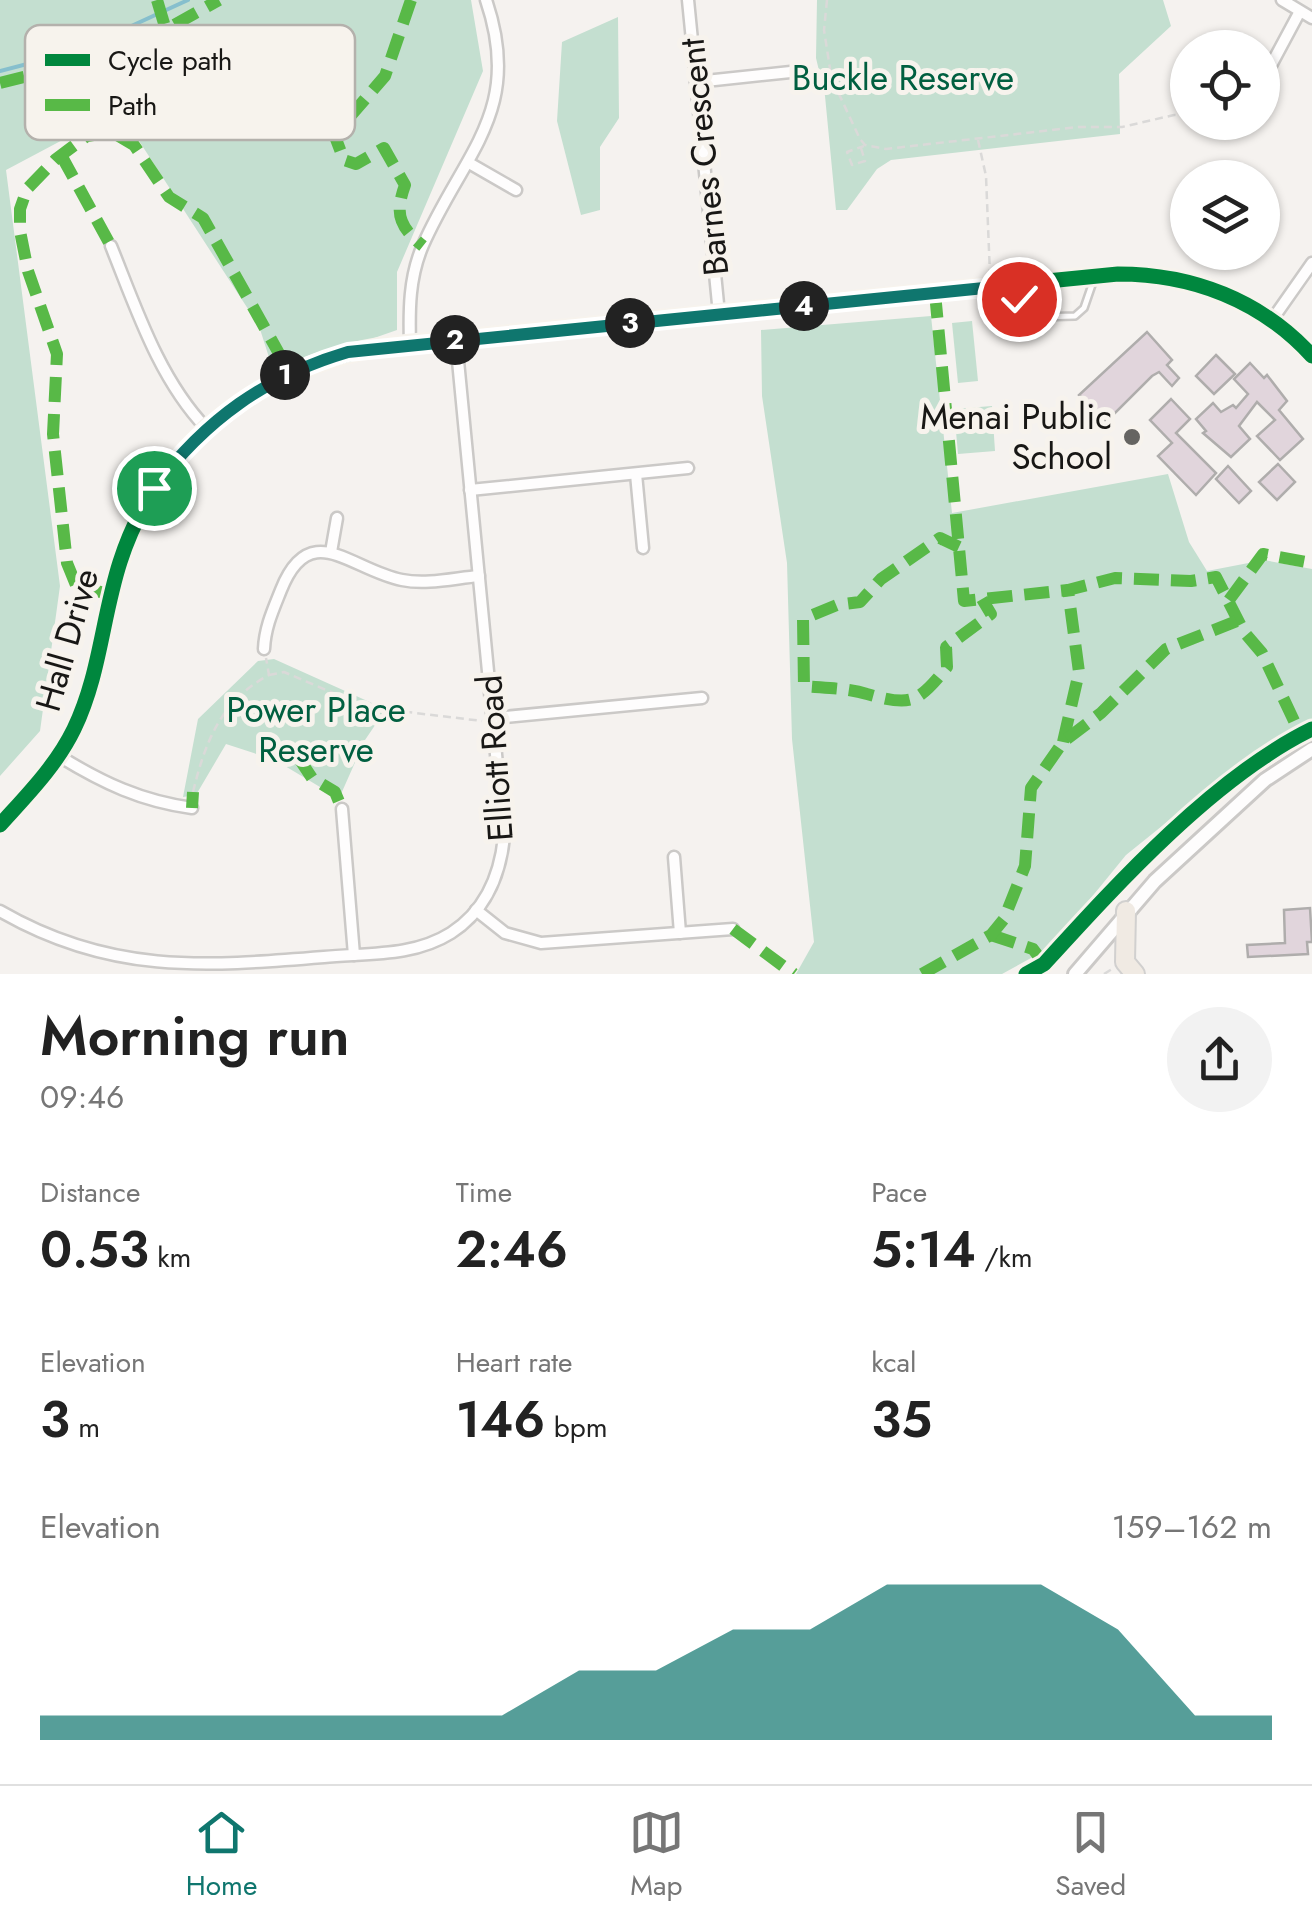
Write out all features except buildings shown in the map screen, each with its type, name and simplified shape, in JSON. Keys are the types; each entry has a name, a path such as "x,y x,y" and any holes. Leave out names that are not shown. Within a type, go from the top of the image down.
{"highway":[{"path":"1126,911 1125,962 1135,974"}],"street":[{"path":"410,344 413,275 423,246 492,113 500,72 496,28 486,0"},
{"name":"Barnes Crescent","path":"688,0 719,314"},
{"path":"1282,0 1312,18"},
{"path":"1280,48 1299,13"},
{"path":"696,82 800,72"},
{"path":"468,163 516,190"},
{"path":"111,246 150,343 190,410 206,428"},
{"path":"1272,320 1312,263"},
{"name":"Hall Drive","path":"0,825 59,756 96,672 112,588 134,526 178,457 236,403 290,372 348,352 410,344 1141,274 1184,280 1229,295 1272,320 1312,356"},
{"name":"Elliott Road","path":"0,912 60,943 123,964 155,969 402,952 433,942 460,926 476,910 498,872 504,836 456,340"},
{"path":"470,490 688,468"},
{"path":"636,474 643,548"},
{"path":"330,552 337,518"},
{"path":"264,649 265,631 290,568 310,552 330,552 408,581 480,576"},
{"path":"494,720 702,698"},
{"path":"1074,974 1126,911 1260,785 1312,749"},
{"path":"59,756 138,798 192,808"},
{"path":"342,809 354,954"},
{"path":"674,857 680,933"},
{"path":"476,910 505,933 528,942 733,929"}],"lane":[{"path":"1014,285 1019,299 1037,317 1075,316 1084,308 1095,276"}],"path":[{"path":"827,0 824,30 831,76 863,146 886,149 1078,127 1122,127 1170,115"},
{"path":"800,72 831,76"},
{"path":"977,138 986,176 984,201 991,288"},
{"path":"264,649 269,675"},
{"path":"193,792 211,730 256,682 269,675 284,672 366,707 494,720"},
{"path":"1038,972 1054,953"},
{"path":"1104,974 1117,965"}],"green space":[{"path":"0,0 471,0 483,71 397,272 397,330 274,373 259,326 138,140 355,140 355,25 25,25 25,140 62,140 6,170 60,586 40,731 0,776"},
{"name":"Buckle Reserve","path":"817,0 1163,0 1171,26 1119,74 1120,134 891,160 877,169 847,210 836,210 825,96 816,58"},
{"path":"618,17 619,118 600,147 600,210 581,215 557,121 562,42"},
{"path":"931,316 952,513 1168,474 1189,542 1207,571 1264,560 1312,569 1312,725 1234,768 1126,855 1051,947 1002,974 796,974 814,942 792,739 787,563 762,396 761,330"},
{"path":"972,321 978,381 958,383 952,323"},
{"path":"992,406 995,451 958,454 954,409"},
{"name":"Power Place Reserve","path":"274,659 374,704 388,706 365,740 341,794 335,796 275,760 226,744 196,795 183,797 198,719 258,661"}],"waterway":[{"path":"134,25 188,0"},
{"path":"0,71 25,65"}],"marked path":[{"path":"157,0 164,25"},
{"path":"174,25 219,0"},
{"path":"355,111 385,76 411,0"},
{"path":"0,83 25,77"},
{"path":"82,140 27,189 20,209 20,231 28,271 57,354 53,434 67,563 76,585 111,595"},
{"path":"126,140 134,145 169,197 203,218 290,373"},
{"path":"336,140 344,160 356,164 384,148 405,185 401,218 408,232 423,246"},
{"path":"61,155 111,246"},
{"path":"935,293 964,601 1068,590"},
{"path":"959,547 940,538 881,579 860,602 837,605 803,619 804,686 852,690 894,700 912,699 928,689 947,667 946,647 991,614 982,599"},
{"path":"1229,600 1263,554 1312,563"},
{"path":"1063,742 1079,672 1068,590 1115,578 1191,581 1216,577 1244,632 1262,653 1295,723 1305,732"},
{"path":"922,974 991,935 1004,919 1025,866 1031,788 1063,742 1101,713 1166,649 1237,621"},
{"path":"298,757 312,778 335,792 342,809"},
{"path":"192,808 193,792"},
{"path":"733,929 794,974"},
{"path":"991,935 1033,949 1044,964"}],"cycle path":[{"path":"0,825 50,768 74,729 90,688 120,562 137,519 160,481 220,417 295,372 381,347 1118,274 1172,279 1224,294 1271,320 1312,356"},
{"path":"1026,974 1044,964 1135,867 1203,803 1275,750 1312,729"}],"place":[{"name":"Menai Public School","path":"1132,437"}],"route":[{"path":"154,488 191,442 236,403 290,372 348,352 1014,285 1019,299"}]}
